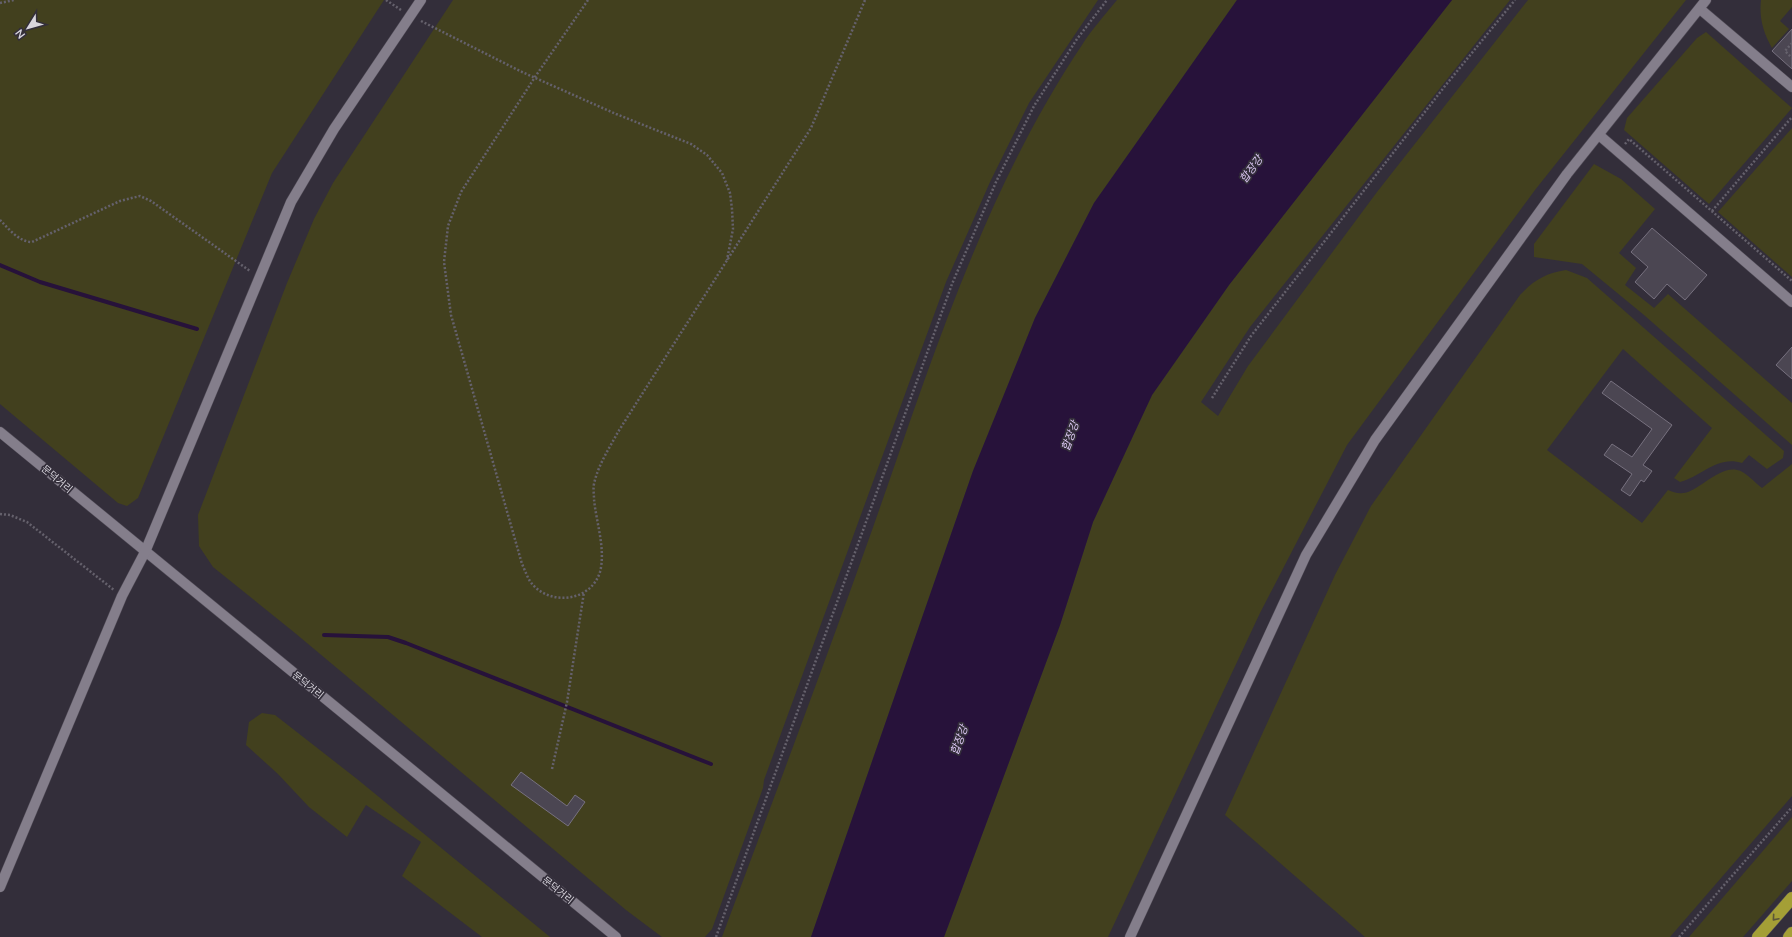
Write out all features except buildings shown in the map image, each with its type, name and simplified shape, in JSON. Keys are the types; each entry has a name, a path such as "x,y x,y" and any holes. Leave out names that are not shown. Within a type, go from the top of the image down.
{"highway":[{"path":"1758,937 1792,898"},
{"path":"1789,937 1792,933"}],"street":[{"path":"0,887 122,596 145,552 291,202 334,129 421,0"},
{"path":"1130,937 1306,556 1375,440 1567,174 1706,0"},
{"path":"1700,9 1792,87"},
{"path":"1599,135 1792,302"},
{"name":"문덕거리","path":"0,432 616,937"}],"path":[{"path":"0,3 14,0"},
{"path":"386,0 410,16 432,25 522,72 616,114 691,144 707,155 722,173 730,193 732,229 727,261"},
{"path":"588,0 535,77 461,192 448,226 444,262 451,315 522,564 532,585 545,595 564,599 580,595 592,586 600,572 602,554 593,486 599,466 618,432 811,128 865,0"},
{"path":"716,937 952,284 996,182 1034,106 1077,39 1107,0"},
{"path":"1212,398 1251,336 1445,86 1516,0"},
{"path":"1792,43 1785,51 1792,58"},
{"path":"1712,211 1792,117"},
{"path":"1619,152 1629,139 1792,281"},
{"path":"0,220 17,237 26,242 32,242 120,201 140,196 151,201 259,277"},
{"path":"0,514 10,514 27,522 122,596"},
{"path":"552,769 567,702 584,591"},
{"path":"1679,937 1792,807"}],"shaded area":[{"path":"0,0 384,0 272,173 138,498 127,506 118,503 0,404"},
{"path":"453,0 1098,0 1029,103 990,182 946,282 764,780 763,788 712,929 705,937 662,937 626,910 295,633 213,567 199,546 198,515 287,283 314,219 333,183"},
{"path":"1117,0 1237,0 1094,203 1035,318 973,471 811,937 722,937 871,533 938,344 987,220 1016,160 1047,102 1086,39"},
{"path":"1452,0 1510,0 1250,327 1201,402 1218,416 1248,366 1377,192 1528,0 1686,0 1535,190 1347,445 1260,613 1108,937 944,937 1060,625 1093,522 1152,395 1229,285"},
{"path":"1761,0 1792,0 1792,7 1780,21 1789,29 1772,48 1762,25"},
{"path":"1706,32 1792,108 1709,204 1624,130 1627,118 1697,38"},
{"path":"1792,128 1792,277 1718,212"},
{"path":"1594,164 1621,179 1655,209 1619,253 1636,268 1625,285 1654,308 1668,294 1792,403 1792,445 1644,315 1582,264 1534,257 1534,244"},
{"path":"1566,270 1587,278 1784,451 1783,458 1767,469 1749,455 1742,463 1733,461 1718,464 1680,482 1674,478 1712,428 1623,349 1547,450 1642,523 1668,490 1679,493 1689,492 1715,476 1730,470 1740,471 1762,488 1792,464 1792,796 1670,937 1365,937 1225,815 1335,575 1371,506 1520,295 1530,285 1546,275"},
{"path":"262,713 275,715 357,779 550,937 482,937 402,876 421,842 366,805 347,837 309,807 278,774 246,745 249,722"},
{"path":"1792,817 1792,881 1743,937 1689,937"}],"water":[{"name":"합장강","path":"1237,0 1452,0 1229,285 1152,395 1093,522 1060,625 944,937 811,937 973,471 1035,318 1094,203"}],"waterway":[{"path":"0,265 40,282 197,329"},
{"path":"324,635 388,637 711,764"}]}
